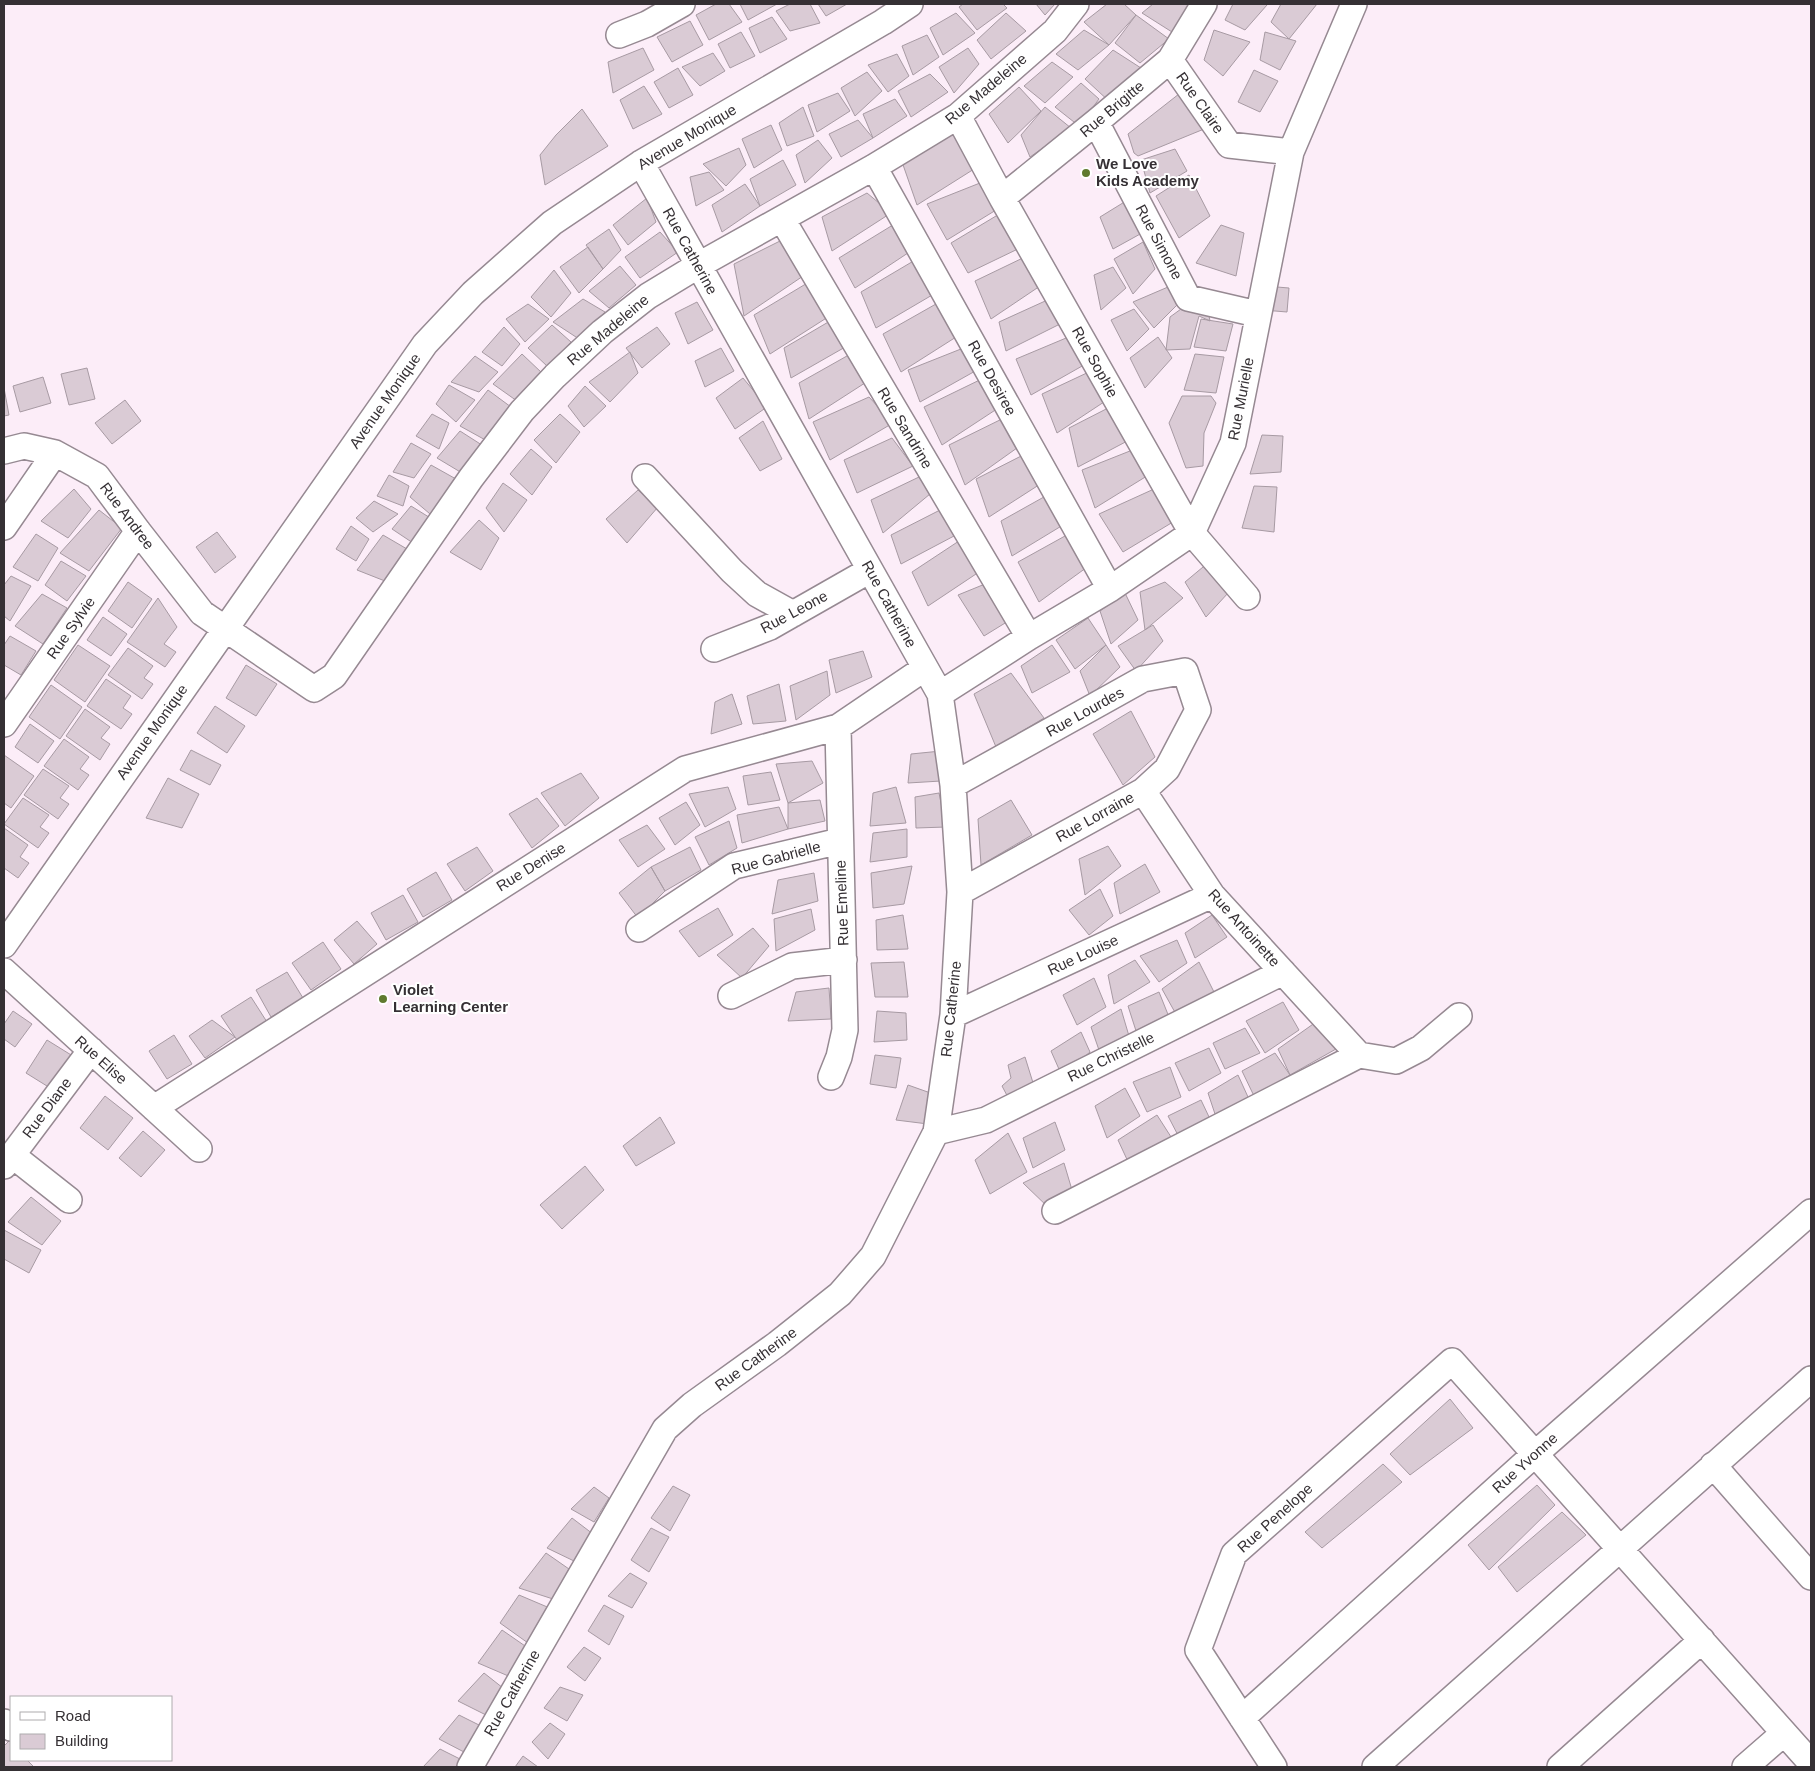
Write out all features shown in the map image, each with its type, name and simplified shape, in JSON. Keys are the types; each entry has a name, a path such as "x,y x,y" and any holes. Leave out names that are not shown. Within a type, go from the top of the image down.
{"street":[{"path":"619,36 647,24 682,4"},
{"name":"Avenue Monique","path":"4,945 425,344 473,293 552,223 641,163 883,22 910,4"},
{"name":"Rue Madeleine","path":"225,629 314,689 334,676 471,478 522,411 555,376 602,332 648,296 699,265 874,167 958,116 1055,31 1076,4"},
{"name":"Rue Brigitte","path":"1002,198 1170,60 1204,4"},
{"name":"Rue Murielle","path":"1192,533 1233,443 1291,152 1354,4"},
{"name":"Rue Claire","path":"1170,60 1230,145 1291,152"},
{"name":"Rue Sophie","path":"958,116 1002,198 1192,533 1247,596"},
{"name":"Rue Simone","path":"1096,122 1188,298 1258,314"},
{"name":"Rue Catherine","path":"470,1767 665,1429 692,1405 777,1344 840,1294 873,1256 936,1132 953,1015 960,892 953,785 940,694 641,163"},
{"name":"Rue Desiree","path":"874,167 1110,590"},
{"name":"Rue Sandrine","path":"782,219 1028,637"},
{"name":"Rue Andree","path":"4,451 24,446 55,453 97,476 138,532 202,613 225,629"},
{"path":"4,527 55,453"},
{"path":"645,477 732,571 757,594 794,614"},
{"name":"Rue Sylvie","path":"4,724 138,532"},
{"path":"940,694 1028,637 1110,590 1192,533"},
{"name":"Rue Leone","path":"714,649 770,627 870,570"},
{"name":"Rue Denise","path":"154,1108 685,770 838,727 925,668"},
{"name":"Rue Lourdes","path":"953,785 1143,679 1185,671 1198,710"},
{"name":"Rue Lorraine","path":"960,892 1143,791 1167,769 1198,710"},
{"name":"Rue Emeline","path":"831,1077 839,1056 845,1030 838,727"},
{"name":"Rue Antoinette","path":"1143,791 1212,895 1359,1055"},
{"name":"Rue Gabrielle","path":"639,929 734,866 840,841"},
{"name":"Rue Louise","path":"953,1015 1212,895"},
{"path":"731,996 792,966 844,960"},
{"name":"Rue Elise","path":"4,971 199,1149"},
{"name":"Rue Christelle","path":"936,1132 986,1120 1283,972"},
{"path":"1055,1211 1359,1055 1396,1061 1421,1048 1459,1016"},
{"name":"Rue Diane","path":"8,1161 91,1050"},
{"path":"8,1161 68,1200"},
{"name":"Rue Yvonne","path":"1242,1718 1535,1454 1811,1212"},
{"name":"Rue Penelope","path":"1274,1767 1198,1650 1234,1554 1452,1361 1535,1454"},
{"path":"1375,1767 1713,1465 1810,1383"},
{"path":"1535,1454 1621,1548 1811,1763"},
{"path":"1713,1465 1811,1577"},
{"path":"1560,1767 1702,1640"},
{"path":"1745,1767 1784,1732"}],"building":[{"path":"716,4 729,4 742,22 709,40 696,15"},
{"path":"740,4 777,4 748,20"},
{"path":"790,4 810,4 820,23 790,31 776,11"},
{"path":"818,4 847,4 826,16"},
{"path":"963,4 1003,4 1007,8 977,30 959,7"},
{"path":"1036,4 1055,4 1045,15"},
{"path":"1107,4 1124,4 1136,15 1109,45 1084,22"},
{"path":"1153,4 1192,4 1172,32 1142,13"},
{"path":"1233,4 1267,5 1245,30 1225,20"},
{"path":"1281,4 1317,4 1289,39 1271,22"},
{"path":"956,13 975,33 943,55 930,28"},
{"path":"1006,13 1026,31 991,59 977,40"},
{"path":"1136,15 1169,39 1140,63 1115,43"},
{"path":"772,17 787,39 760,53 749,28"},
{"path":"690,21 703,45 672,62 657,37"},
{"path":"1084,30 1109,45 1078,70 1056,54"},
{"path":"1214,30 1250,42 1223,76 1204,60"},
{"path":"741,32 755,56 730,68 718,44"},
{"path":"1265,32 1296,41 1280,70 1260,60"},
{"path":"927,35 939,57 913,75 902,46"},
{"path":"643,48 654,70 613,93 608,62"},
{"path":"968,48 979,64 954,93 939,67"},
{"path":"1113,50 1141,68 1111,103 1085,79"},
{"path":"713,53 725,71 700,86 682,67"},
{"path":"897,54 909,76 888,92 868,65"},
{"path":"1052,62 1073,77 1045,103 1024,86"},
{"path":"678,68 693,95 669,108 654,82"},
{"path":"1254,70 1278,81 1260,112 1238,102"},
{"path":"867,72 882,91 855,116 841,88"},
{"path":"930,74 948,92 911,117 898,91"},
{"path":"1081,83 1099,99 1079,126 1055,107"},
{"path":"644,86 662,114 633,129 620,100"},
{"path":"1019,87 1041,111 1008,143 989,114"},
{"path":"1184,90 1209,127 1138,156 1134,153 1128,134"},
{"path":"838,93 850,111 817,132 808,105"},
{"path":"895,99 907,116 873,138 863,114"},
{"path":"803,107 814,136 787,146 779,123"},
{"path":"1045,107 1071,128 1030,157 1021,135"},
{"path":"582,109 608,146 545,185 540,155 556,135"},
{"path":"858,120 873,138 841,157 829,134"},
{"path":"771,125 782,150 754,168 742,139"},
{"path":"956,132 982,164 917,205 901,159"},
{"path":"818,140 832,158 805,183 796,155"},
{"path":"739,148 746,165 726,186 703,164"},
{"path":"1175,149 1187,171 1150,193 1141,160"},
{"path":"783,160 796,185 760,206 750,179"},
{"path":"709,172 724,190 696,206 690,177"},
{"path":"1189,175 1210,216 1179,238 1156,196"},
{"path":"985,181 1001,207 947,240 927,204"},
{"path":"745,184 760,206 722,232 712,205"},
{"path":"867,193 891,213 832,251 822,217"},
{"path":"647,198 656,222 628,245 613,225"},
{"path":"1126,201 1142,233 1113,249 1100,217"},
{"path":"1001,213 1022,247 968,273 951,243"},
{"path":"901,220 914,249 855,288 839,258"},
{"path":"1221,225 1244,233 1236,276 1196,263"},
{"path":"609,229 621,250 603,269 586,245"},
{"path":"660,232 678,252 640,278 625,257"},
{"path":"792,235 812,270 744,316 734,264"},
{"path":"1143,242 1155,269 1133,294 1114,259"},
{"path":"588,247 603,269 579,293 560,267"},
{"path":"927,253 939,291 876,328 861,292"},
{"path":"1029,255 1046,282 991,319 975,281"},
{"path":"620,266 636,285 609,308 589,291"},
{"path":"1113,267 1126,288 1101,310 1094,275"},
{"path":"554,270 571,293 551,317 531,297"},
{"path":"809,282 828,317 770,354 754,315"},
{"path":"1265,286 1289,288 1287,312 1263,310"},
{"path":"1168,287 1177,305 1154,328 1133,302"},
{"path":"1054,297 1066,321 1006,351 999,322"},
{"path":"583,299 605,312 579,339 553,322"},
{"path":"943,300 964,332 901,372 883,334"},
{"path":"1192,301 1207,305 1210,321 1199,316 1190,349 1166,350 1170,317"},
{"path":"697,302 713,330 688,344 675,313"},
{"path":"528,304 549,319 525,342 506,319"},
{"path":"1134,309 1149,329 1127,351 1111,320"},
{"path":"1201,319 1233,324 1226,351 1194,347"},
{"path":"830,321 847,346 791,378 784,348"},
{"path":"552,325 571,342 548,367 528,348"},
{"path":"504,327 520,344 502,366 482,352"},
{"path":"657,327 670,344 642,368 626,348"},
{"path":"1078,333 1091,361 1031,395 1016,359"},
{"path":"1158,337 1172,358 1145,388 1130,358"},
{"path":"976,343 986,365 920,402 908,370"},
{"path":"721,348 734,371 705,387 695,361"},
{"path":"630,352 638,373 610,402 589,382"},
{"path":"854,352 868,381 809,419 799,383"},
{"path":"522,354 542,373 517,401 493,384"},
{"path":"1195,354 1224,357 1216,393 1184,390"},
{"path":"475,356 498,372 479,392 451,382"},
{"path":"87,368 95,399 69,405 61,374"},
{"path":"1091,371 1107,400 1057,433 1042,394"},
{"path":"992,374 1009,401 942,445 924,407"},
{"path":"43,377 51,403 20,412 13,386"},
{"path":"743,378 767,407 735,429 716,398"},
{"path":"449,385 475,400 456,422 436,404"},
{"path":"585,386 606,406 584,427 568,406"},
{"path":"4,388 9,415 4,416"},
{"path":"488,390 511,407 489,442 460,426"},
{"path":"1182,396 1211,396 1216,403 1204,433 1203,466 1186,468 1169,423"},
{"path":"869,397 893,423 830,460 813,422"},
{"path":"125,400 141,421 112,444 95,423"},
{"path":"1112,406 1133,438 1078,467 1069,428"},
{"path":"432,414 449,423 439,449 416,436"},
{"path":"560,414 580,432 556,463 534,440"},
{"path":"1012,414 1024,443 965,485 949,445"},
{"path":"763,421 782,459 760,471 739,438"},
{"path":"460,431 485,447 462,473 437,458"},
{"path":"1262,435 1283,436 1281,472 1250,474"},
{"path":"892,438 913,466 857,493 844,460"},
{"path":"411,443 431,454 414,478 393,472"},
{"path":"1140,447 1155,471 1095,508 1082,470"},
{"path":"531,449 552,467 532,495 510,474"},
{"path":"1029,452 1045,481 989,517 976,479"},
{"path":"431,465 456,479 436,519 410,497"},
{"path":"389,475 409,486 403,506 377,496"},
{"path":"919,477 930,494 883,533 871,500"},
{"path":"503,483 527,500 504,532 486,508"},
{"path":"1165,484 1183,516 1123,552 1099,514"},
{"path":"1254,486 1277,487 1274,532 1242,528"},
{"path":"74,489 91,509 68,538 41,521"},
{"path":"638,490 658,507 627,543 606,519"},
{"path":"1051,493 1068,522 1012,556 1001,521"},
{"path":"374,501 398,514 373,532 356,518"},
{"path":"411,506 432,519 416,545 392,529"},
{"path":"942,509 954,536 901,564 891,535"},
{"path":"99,510 122,528 89,571 60,553"},
{"path":"479,520 499,538 481,570 450,552"},
{"path":"351,526 369,539 356,561 336,549"},
{"path":"1074,531 1090,565 1039,602 1018,562"},
{"path":"217,532 236,557 215,573 196,547"},
{"path":"36,534 58,548 38,581 13,567"},
{"path":"383,535 407,549 390,583 357,570"},
{"path":"965,537 988,566 928,606 912,572"},
{"path":"61,561 86,576 67,601 45,585"},
{"path":"1209,562 1229,592 1206,617 1185,582"},
{"path":"11,576 31,586 10,621 4,616 4,585"},
{"path":"128,582 152,599 132,628 108,611"},
{"path":"1165,582 1183,598 1145,630 1140,592"},
{"path":"985,584 1010,620 984,636 958,595"},
{"path":"1125,593 1138,620 1111,644 1100,611"},
{"path":"42,594 67,608 43,644 15,626"},
{"path":"158,598 177,627 164,644 176,652 165,667 127,642"},
{"path":"103,617 127,634 111,656 87,640"},
{"path":"1088,618 1106,645 1075,669 1056,640"},
{"path":"1153,625 1163,641 1136,671 1118,646"},
{"path":"10,636 36,651 21,675 4,665 4,645"},
{"path":"78,645 110,666 85,702 54,680"},
{"path":"1052,645 1070,672 1032,693 1021,666"},
{"path":"1106,645 1120,667 1090,696 1080,671"},
{"path":"128,648 153,666 144,678 153,684 142,699 108,675"},
{"path":"863,651 872,677 836,693 829,660"},
{"path":"246,665 277,684 256,716 226,698"},
{"path":"827,671 830,695 796,720 790,686"},
{"path":"1011,673 1044,718 996,747 974,694"},
{"path":"106,679 131,696 123,708 132,714 121,729 87,706"},
{"path":"779,684 786,721 753,724 747,696"},
{"path":"51,685 82,707 60,739 29,717"},
{"path":"732,694 742,724 711,734 715,702"},
{"path":"215,706 245,726 227,753 197,733"},
{"path":"85,709 110,727 101,738 110,744 100,760 66,736"},
{"path":"1131,711 1155,757 1123,785 1093,734"},
{"path":"30,724 54,741 38,763 15,747"},
{"path":"64,739 89,757 80,769 89,775 78,790 44,766"},
{"path":"191,750 221,765 210,785 180,770"},
{"path":"941,751 941,781 908,783 911,754"},
{"path":"4,755 34,776 11,808 4,803"},
{"path":"812,761 823,783 788,803 776,764"},
{"path":"43,769 69,786 60,798 69,804 58,819 24,795"},
{"path":"771,772 780,800 748,805 743,776"},
{"path":"581,773 599,798 565,826 541,793"},
{"path":"168,778 199,794 182,828 146,818"},
{"path":"728,787 736,809 705,827 689,794"},
{"path":"896,787 906,823 870,826 873,793"},
{"path":"939,793 946,827 916,828 915,797"},
{"path":"23,798 49,815 40,827 49,833 38,848 4,824"},
{"path":"537,798 559,826 532,848 509,814"},
{"path":"820,800 825,821 788,829 788,803"},
{"path":"1011,800 1032,835 981,865 978,819"},
{"path":"686,802 700,825 675,845 659,818"},
{"path":"779,807 788,829 742,843 737,815"},
{"path":"729,821 737,848 709,865 695,837"},
{"path":"647,825 665,849 638,867 619,840"},
{"path":"4,828 28,845 20,857 29,863 18,878 4,868"},
{"path":"907,829 907,857 870,862 873,833"},
{"path":"1108,846 1121,866 1085,895 1079,859"},
{"path":"477,847 493,871 465,891 447,864"},
{"path":"690,847 701,870 665,891 651,867"},
{"path":"1145,864 1160,892 1120,914 1114,883"},
{"path":"912,866 904,904 873,908 871,873"},
{"path":"651,867 665,891 638,918 619,893"},
{"path":"436,872 452,900 423,917 407,889"},
{"path":"814,873 818,901 772,914 778,880"},
{"path":"1100,889 1113,916 1089,935 1069,910"},
{"path":"403,895 418,922 386,940 371,913"},
{"path":"718,908 733,935 699,957 679,931"},
{"path":"811,909 815,930 776,951 774,919"},
{"path":"903,915 908,949 877,950 876,920"},
{"path":"1212,915 1227,937 1195,958 1185,933"},
{"path":"357,921 377,944 354,964 334,940"},
{"path":"753,928 769,946 742,978 717,955"},
{"path":"1177,940 1187,963 1159,982 1140,956"},
{"path":"323,942 341,969 311,990 292,963"},
{"path":"1135,960 1150,982 1114,1004 1108,975"},
{"path":"904,962 908,997 875,997 871,963"},
{"path":"1199,962 1214,992 1177,1016 1162,989"},
{"path":"287,972 303,998 271,1017 256,990"},
{"path":"1094,978 1106,1007 1077,1025 1063,995"},
{"path":"829,988 831,1019 788,1021 796,992"},
{"path":"1159,992 1169,1017 1138,1037 1128,1006"},
{"path":"251,997 267,1022 237,1040 221,1016"},
{"path":"1283,1002 1299,1030 1265,1053 1246,1021"},
{"path":"1121,1009 1129,1036 1100,1053 1091,1027"},
{"path":"13,1011 32,1024 15,1047 4,1039 4,1024"},
{"path":"877,1011 906,1013 907,1040 874,1042"},
{"path":"212,1020 235,1037 205,1058 189,1036"},
{"path":"1316,1022 1336,1049 1290,1075 1278,1049"},
{"path":"1245,1028 1260,1053 1225,1069 1213,1043"},
{"path":"1081,1032 1090,1052 1062,1076 1051,1051"},
{"path":"174,1035 192,1064 167,1079 149,1051"},
{"path":"47,1040 76,1058 55,1091 26,1073"},
{"path":"1209,1048 1221,1073 1189,1091 1175,1063"},
{"path":"1275,1053 1290,1075 1254,1096 1242,1071"},
{"path":"875,1055 901,1058 896,1088 870,1084"},
{"path":"1025,1057 1034,1086 1011,1103 1002,1086 1011,1078 1008,1065"},
{"path":"1170,1067 1181,1097 1147,1112 1133,1082"},
{"path":"1238,1075 1248,1097 1217,1120 1208,1093"},
{"path":"908,1085 939,1096 928,1124 896,1120"},
{"path":"1125,1088 1140,1116 1107,1138 1095,1106"},
{"path":"105,1096 133,1118 108,1150 80,1128"},
{"path":"1201,1100 1210,1119 1181,1141 1168,1116"},
{"path":"1157,1115 1173,1140 1130,1166 1118,1140"},
{"path":"660,1117 675,1143 636,1166 623,1146"},
{"path":"1055,1122 1065,1150 1033,1168 1023,1138"},
{"path":"143,1131 165,1150 141,1177 119,1158"},
{"path":"1008,1133 1027,1172 990,1194 975,1160"},
{"path":"1064,1163 1072,1190 1050,1209 1023,1183"},
{"path":"585,1166 604,1190 562,1229 540,1205"},
{"path":"31,1197 61,1221 42,1245 8,1222"},
{"path":"4,1230 41,1250 29,1273 4,1259"},
{"path":"1450,1399 1473,1428 1410,1475 1390,1454"},
{"path":"1383,1464 1402,1482 1322,1548 1305,1532"},
{"path":"1537,1485 1555,1505 1489,1570 1468,1545"},
{"path":"673,1486 690,1495 670,1531 651,1518"},
{"path":"594,1487 609,1498 594,1522 571,1509"},
{"path":"1562,1512 1586,1535 1517,1592 1498,1567"},
{"path":"572,1518 593,1534 574,1561 547,1548"},
{"path":"651,1528 669,1537 649,1572 631,1560"},
{"path":"546,1553 569,1569 553,1599 519,1588"},
{"path":"630,1573 647,1583 632,1608 608,1596"},
{"path":"519,1595 552,1609 528,1643 500,1623"},
{"path":"604,1605 624,1616 609,1645 588,1631"},
{"path":"502,1630 528,1648 513,1678 478,1663"},
{"path":"584,1647 601,1658 585,1681 567,1667"},
{"path":"484,1673 503,1688 486,1715 458,1701"},
{"path":"560,1687 583,1695 567,1721 544,1708"},
{"path":"459,1715 481,1726 464,1752 439,1739"},
{"path":"550,1723 565,1734 548,1759 532,1742"},
{"path":"10,1742 10,1761 28,1761 34,1767 4,1767 4,1746"},
{"path":"440,1749 460,1759 456,1767 423,1767"},
{"path":"523,1756 538,1767 515,1767"}],"place":[{"name":"We Love Kids Academy","path":"1086,173"},
{"name":"Violet Learning Center","path":"383,999"}]}
